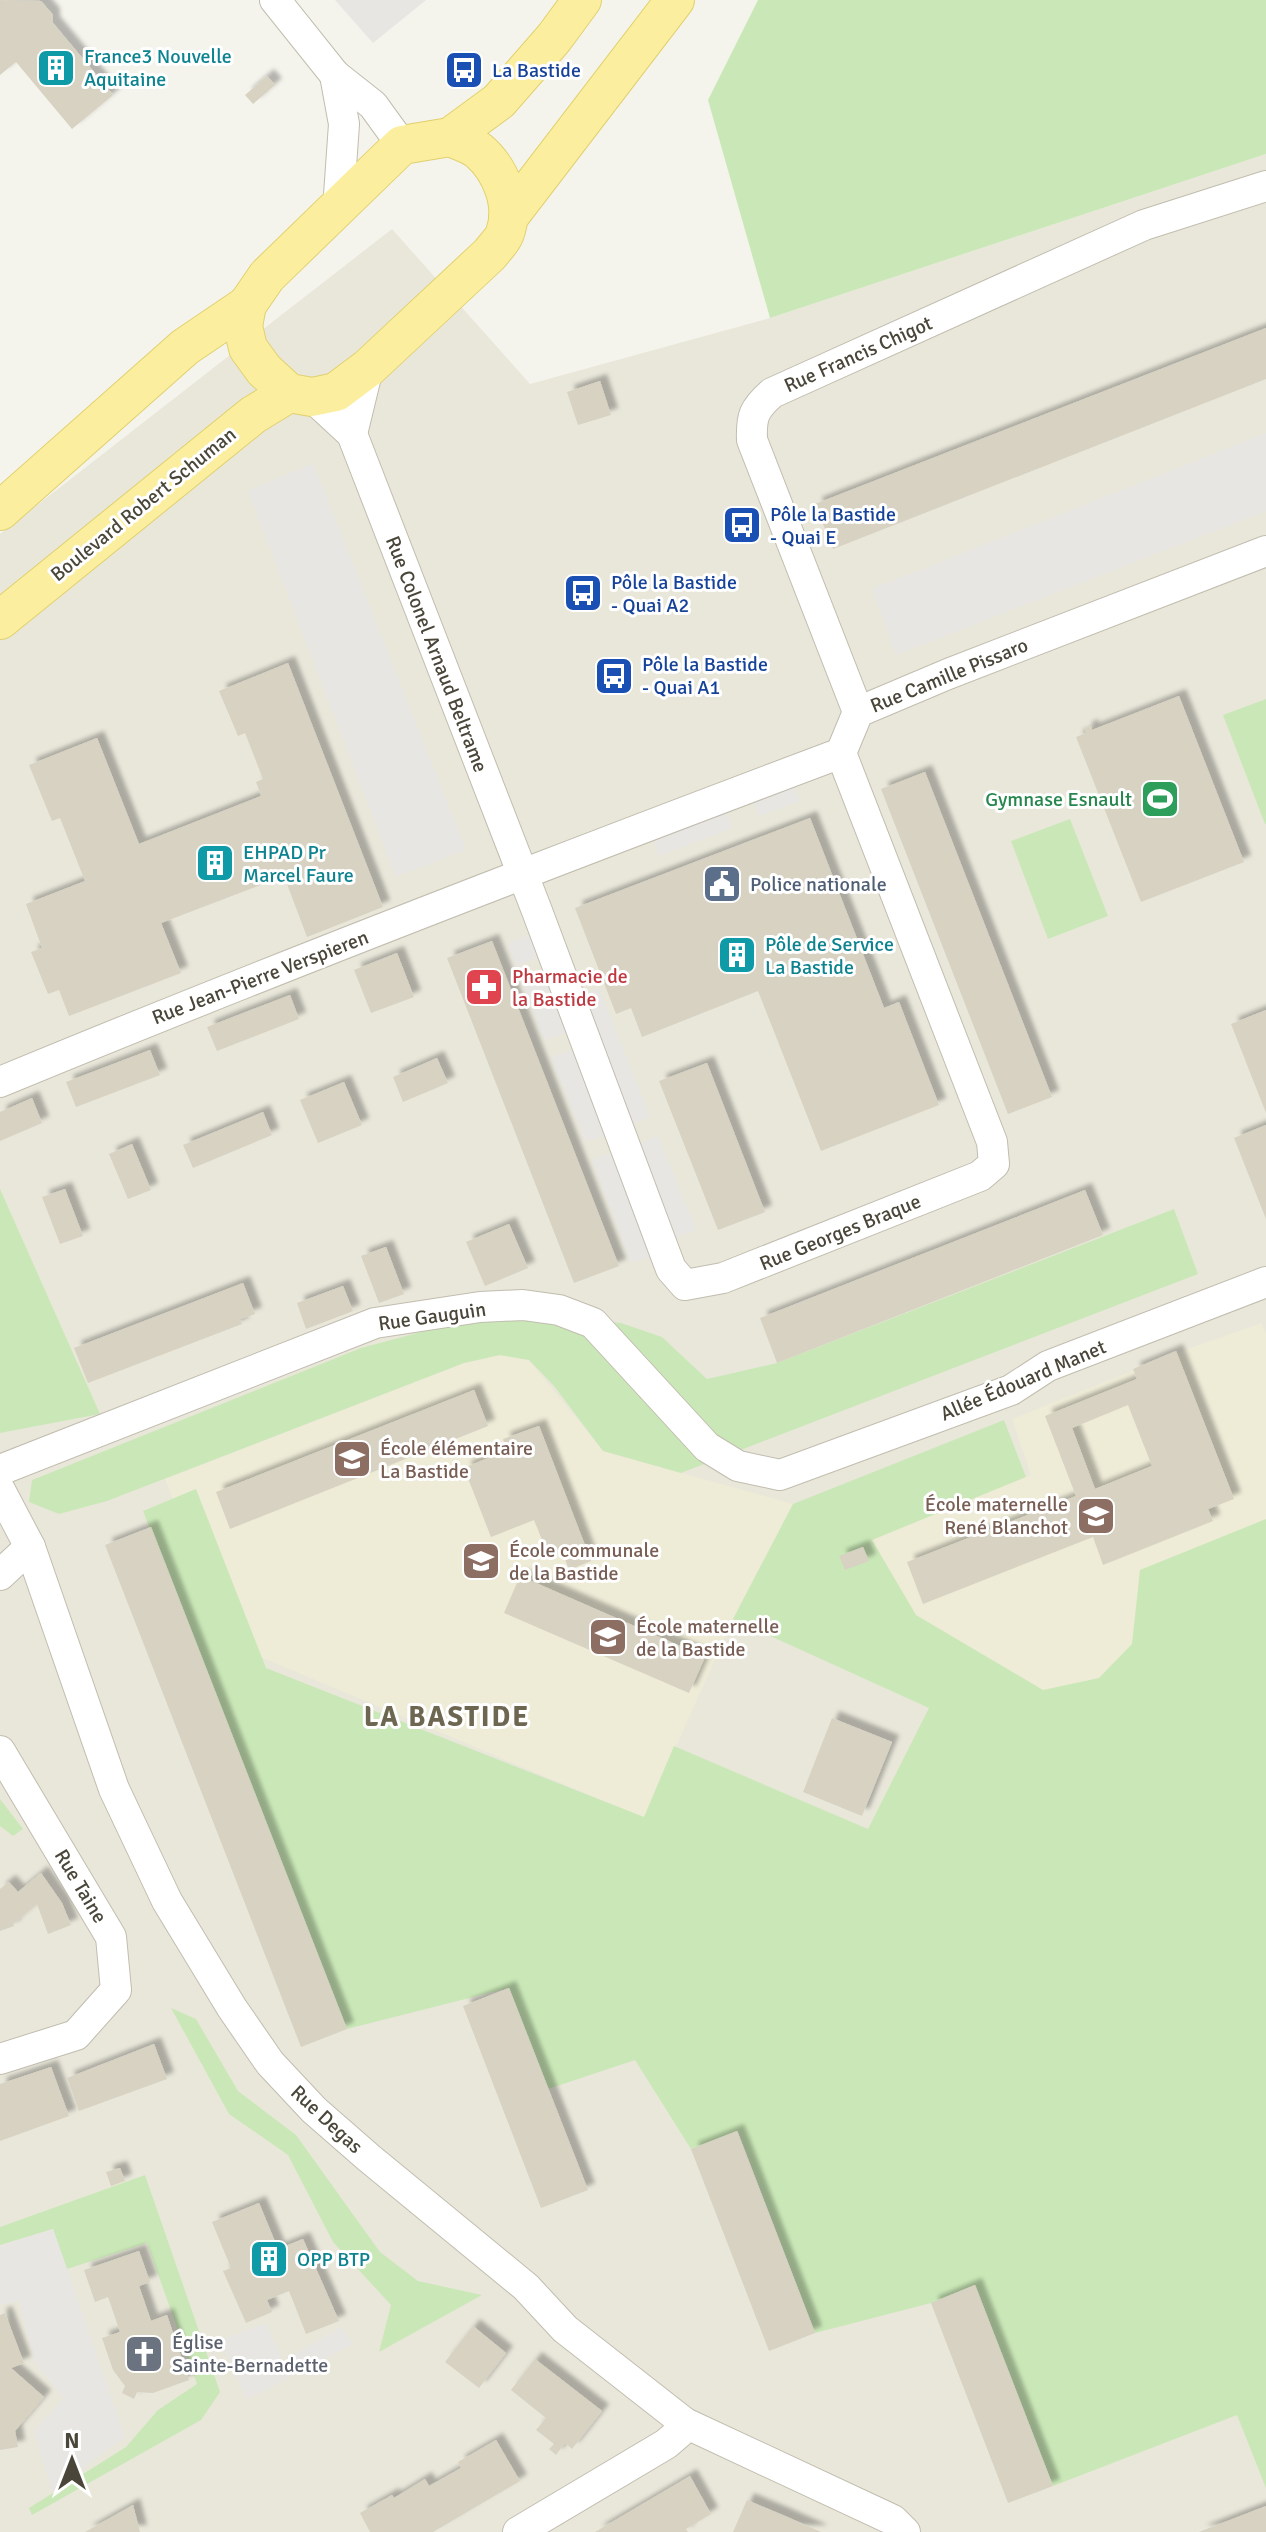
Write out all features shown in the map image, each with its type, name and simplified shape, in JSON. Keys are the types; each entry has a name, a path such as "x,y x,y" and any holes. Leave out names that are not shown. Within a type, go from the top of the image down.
{"main road":[{"path":"0,511 185,347 247,305 267,276 402,145 450,137 499,101 554,38 582,0"},
{"path":"508,218 675,0"},
{"path":"450,137 478,150 496,169 507,196 508,218"},
{"name":"Boulevard Robert Schuman","path":"0,620 253,415 300,395 336,392 368,368 490,254 505,235 508,218"},
{"path":"247,305 243,326 248,348 264,370 300,395"}],"street":[{"path":"275,0 335,75 373,105 402,145"},
{"path":"335,75 344,124 338,209"},
{"name":"Rue Francis Chigot","path":"858,712 752,440 751,422 757,407 772,393 1144,225 1266,186"},
{"path":"352,434 368,368"},
{"name":"Rue Colonel Arnaud Beltrame","path":"300,395 352,434 522,874"},
{"name":"Rue Camille Pissaro","path":"841,753 858,712 1266,551"},
{"path":"522,874 841,753"},
{"name":"Rue Georges Braque","path":"522,874 671,1269 685,1285 723,1278 980,1176 994,1164 992,1142 841,753"},
{"name":"Rue Jean-Pierre Verspieren","path":"0,1082 169,1012 522,874"},
{"name":"Allée Édouard Manet","path":"780,1475 1011,1390 1048,1366 1266,1282"},
{"name":"Rue Gauguin","path":"0,1470 375,1323 480,1307 523,1305 559,1310 593,1323 707,1447 738,1466 780,1475"},
{"name":"Rue Degas","path":"0,1490 30,1547 114,1789 167,1901 232,2008 270,2063 314,2110 526,2287 565,2329 685,2423 893,2520 905,2532"},
{"path":"0,1556 30,1547"},
{"path":"0,1575 30,1547"},
{"name":"Rue Taine","path":"0,1751 111,1937 116,1990 76,2035 0,2059"},
{"path":"518,2532 666,2444 685,2423"}],"shaded area":[{"path":"335,0 426,0 373,43"},
{"path":"1266,154 1266,2532 0,2532 0,534 392,229 530,384 770,318"},
{"path":"1266,433 1266,511 896,655 872,589"},
{"path":"313,463 466,850 396,877 248,491"},
{"path":"791,781 800,801 759,816 751,797"},
{"path":"724,807 732,828 659,856 652,837"},
{"path":"532,933 540,957 516,966 508,944"},
{"path":"548,974 570,1032 545,1040 522,984"},
{"path":"599,988 650,1117 631,1124 580,995"},
{"path":"577,1048 608,1134 586,1142 551,1057"},
{"path":"658,1136 696,1230 676,1238 639,1144"},
{"path":"617,1151 656,1255 631,1263 592,1160"},
{"name":"École maternelle René Blanchot","path":"1262,1323 1266,1334 1266,1685 1047,1717 823,1558 1031,1475 1012,1419 1190,1348"},
{"name":"École communale de la Bastide","path":"500,1355 529,1360 603,1451 793,1504 733,1619 644,1818 232,1645 165,1479 464,1363"},
{"path":"53,2229 125,2437 52,2491 34,2431 64,2398 35,2363 19,2301 0,2305 0,2246"},
{"path":"266,2323 283,2361 341,2327 353,2344 246,2400 221,2340"}],"green space":[{"path":"758,0 1266,0 1266,154 770,318 708,100"},
{"path":"1266,699 1266,824 1265,824 1223,715"},
{"path":"1070,819 1108,916 1048,939 1011,841"},
{"path":"0,1189 100,1414 0,1433"},
{"path":"1174,1209 1198,1274 681,1473 603,1451 554,1386 529,1360 500,1355 464,1363 107,1501 59,1514 29,1502 32,1480 361,1348 459,1322 552,1317 621,1323 662,1337 707,1379 777,1363"},
{"path":"1004,1420 1026,1477 872,1540 916,1615 1043,1690 1099,1678 1132,1644 1140,1570 1266,1519 1266,2488 1237,2415 1053,2486 975,2285 931,2303 815,2333 738,2131 691,2149 635,2060 548,2089 509,1988 347,2029 143,1511 196,1489 266,1668 644,1817 674,1746 868,1829 929,1708 733,1619 793,1504"},
{"path":"0,1799 23,1829 13,1836 0,1826"},
{"path":"171,2008 196,2019 238,2091 296,2135 380,2252 418,2281 482,2295 379,2352 391,2305 333,2242 288,2155 229,2114"},
{"path":"145,2175 220,2392 201,2420 32,2515 29,2508 126,2447 158,2410 197,2384 147,2243 67,2269 53,2229 0,2245 0,2227"}],"building":[{"name":"France3 Nouvelle Aquitaine","path":"0,0 41,1 53,15 53,23 113,95 72,129 16,62 0,75"},
{"path":"267,76 275,85 253,104 245,95"},
{"path":"1266,328 1266,379 833,549 815,504"},
{"path":"600,381 611,415 578,425 567,392"},
{"name":"EHPAD Pr Marcel Faure","path":"288,663 383,907 307,937 284,876 161,923 181,973 69,1016 59,990 48,994 31,952 42,948 26,904 85,881 60,818 52,821 29,765 97,738 139,844 261,796 256,782 263,779 245,733 238,736 219,691"},
{"name":"Gymnase Esnault","path":"1179,696 1244,862 1141,902 1076,737 1086,733 1085,729 1091,726 1092,730"},
{"path":"925,772 1052,1097 1008,1114 881,789"},
{"name":"Pôle de Service La Bastide","path":"810,818 884,1008 899,1002 939,1105 821,1151 758,991 642,1037 631,1008 616,1014 575,908"},
{"path":"492,941 619,1266 574,1283 447,958"},
{"path":"397,953 414,997 371,1013 354,970"},
{"path":"290,995 299,1019 217,1051 207,1027"},
{"path":"1266,1010 1266,1113 1231,1024"},
{"path":"150,1050 160,1075 76,1107 66,1082"},
{"path":"437,1058 448,1083 403,1102 393,1077"},
{"path":"707,1063 765,1212 718,1230 659,1081"},
{"path":"344,1082 362,1125 318,1143 300,1100"},
{"path":"32,1098 42,1123 0,1141 0,1112"},
{"path":"263,1112 272,1135 193,1168 183,1145"},
{"path":"1266,1125 1266,1219 1234,1138"},
{"path":"132,1144 151,1190 128,1199 109,1154"},
{"path":"65,1189 83,1236 60,1244 42,1197"},
{"path":"1085,1190 1103,1235 777,1363 760,1318"},
{"path":"509,1224 528,1268 485,1286 466,1242"},
{"path":"386,1247 404,1294 379,1303 361,1256"},
{"path":"243,1283 255,1314 240,1319 242,1324 88,1383 74,1348"},
{"path":"343,1286 353,1311 306,1329 297,1303"},
{"path":"1176,1351 1234,1499 1208,1509 1213,1521 1103,1565 1093,1537 923,1604 907,1562 1076,1496 1045,1416 1137,1379 1133,1369","holes":["1128,1405 1152,1466 1095,1489 1072,1428"]},
{"name":"École élémentaire La Bastide","path":"474,1390 488,1426 230,1529 216,1492"},
{"path":"539,1426 591,1561 569,1570 562,1551 549,1557 534,1520 491,1537 464,1468 507,1450 503,1439"},
{"path":"151,1527 347,2029 301,2047 105,1545"},
{"path":"863,1547 869,1561 845,1570 839,1556"},
{"name":"École maternelle de la Bastide","path":"520,1576 705,1657 689,1693 504,1613"},
{"path":"832,1718 892,1742 862,1816 803,1792"},
{"path":"41,1873 62,1903 71,1925 48,1934 37,1904 14,1926 0,1931 0,1889 9,1882 18,1892"},
{"path":"509,1988 588,2190 541,2208 463,2006"},
{"path":"154,2044 167,2079 79,2111 67,2078"},
{"path":"51,2067 69,2116 0,2141 0,2084"},
{"path":"737,2131 815,2333 769,2351 691,2149"},
{"path":"120,2168 125,2181 111,2186 106,2172"},
{"name":"OPP BTP","path":"259,2203 278,2249 303,2239 339,2321 306,2334 289,2291 267,2300 272,2312 246,2323 223,2271 231,2268 212,2222"},
{"path":"139,2251 150,2282 139,2286 151,2321 167,2315 189,2380 153,2393 137,2392 134,2399 122,2393 125,2386 113,2370 102,2338 120,2332 108,2297 95,2302 84,2270"},
{"path":"975,2285 1053,2486 1008,2503 931,2303"},
{"path":"5,2313 24,2363 11,2368 44,2397 15,2431 18,2447 0,2450 0,2315"},
{"path":"473,2326 506,2353 479,2388 445,2362"},
{"path":"535,2359 602,2411 572,2449 565,2443 556,2455 549,2449 554,2444 536,2430 546,2418 511,2390"},
{"path":"496,2440 520,2481 433,2532 370,2532 360,2513 392,2495 394,2498 425,2479 429,2486 461,2468 458,2462"},
{"path":"690,2476 711,2514 686,2529 688,2532 595,2532"},
{"path":"747,2500 785,2516 821,2532 733,2532"},
{"path":"133,2505 140,2532 85,2532"},
{"path":"1266,2506 1266,2532 1199,2532"}],"place":[{"name":"France3 Nouvelle Aquitaine","path":"56,68"},
{"name":"La Bastide","path":"464,70"},
{"name":"Pôle la Bastide - Quai E","path":"742,525"},
{"name":"Pôle la Bastide - Quai A2","path":"583,593"},
{"name":"Pôle la Bastide - Quai A1","path":"614,676"},
{"name":"Gymnase Esnault","path":"1160,799"},
{"name":"EHPAD Pr Marcel Faure","path":"215,863"},
{"name":"Police nationale","path":"722,884"},
{"name":"Pôle de Service La Bastide","path":"737,955"},
{"name":"Pharmacie de la Bastide","path":"484,987"},
{"name":"École élémentaire La Bastide","path":"352,1459"},
{"name":"École maternelle René Blanchot","path":"1096,1516"},
{"name":"École communale de la Bastide","path":"481,1561"},
{"name":"École maternelle de la Bastide","path":"608,1637"},
{"name":"OPP BTP","path":"269,2259"},
{"name":"Église Sainte-Bernadette","path":"144,2354"}],"district":[{"name":"LA BASTIDE","path":"447,1716"}]}
